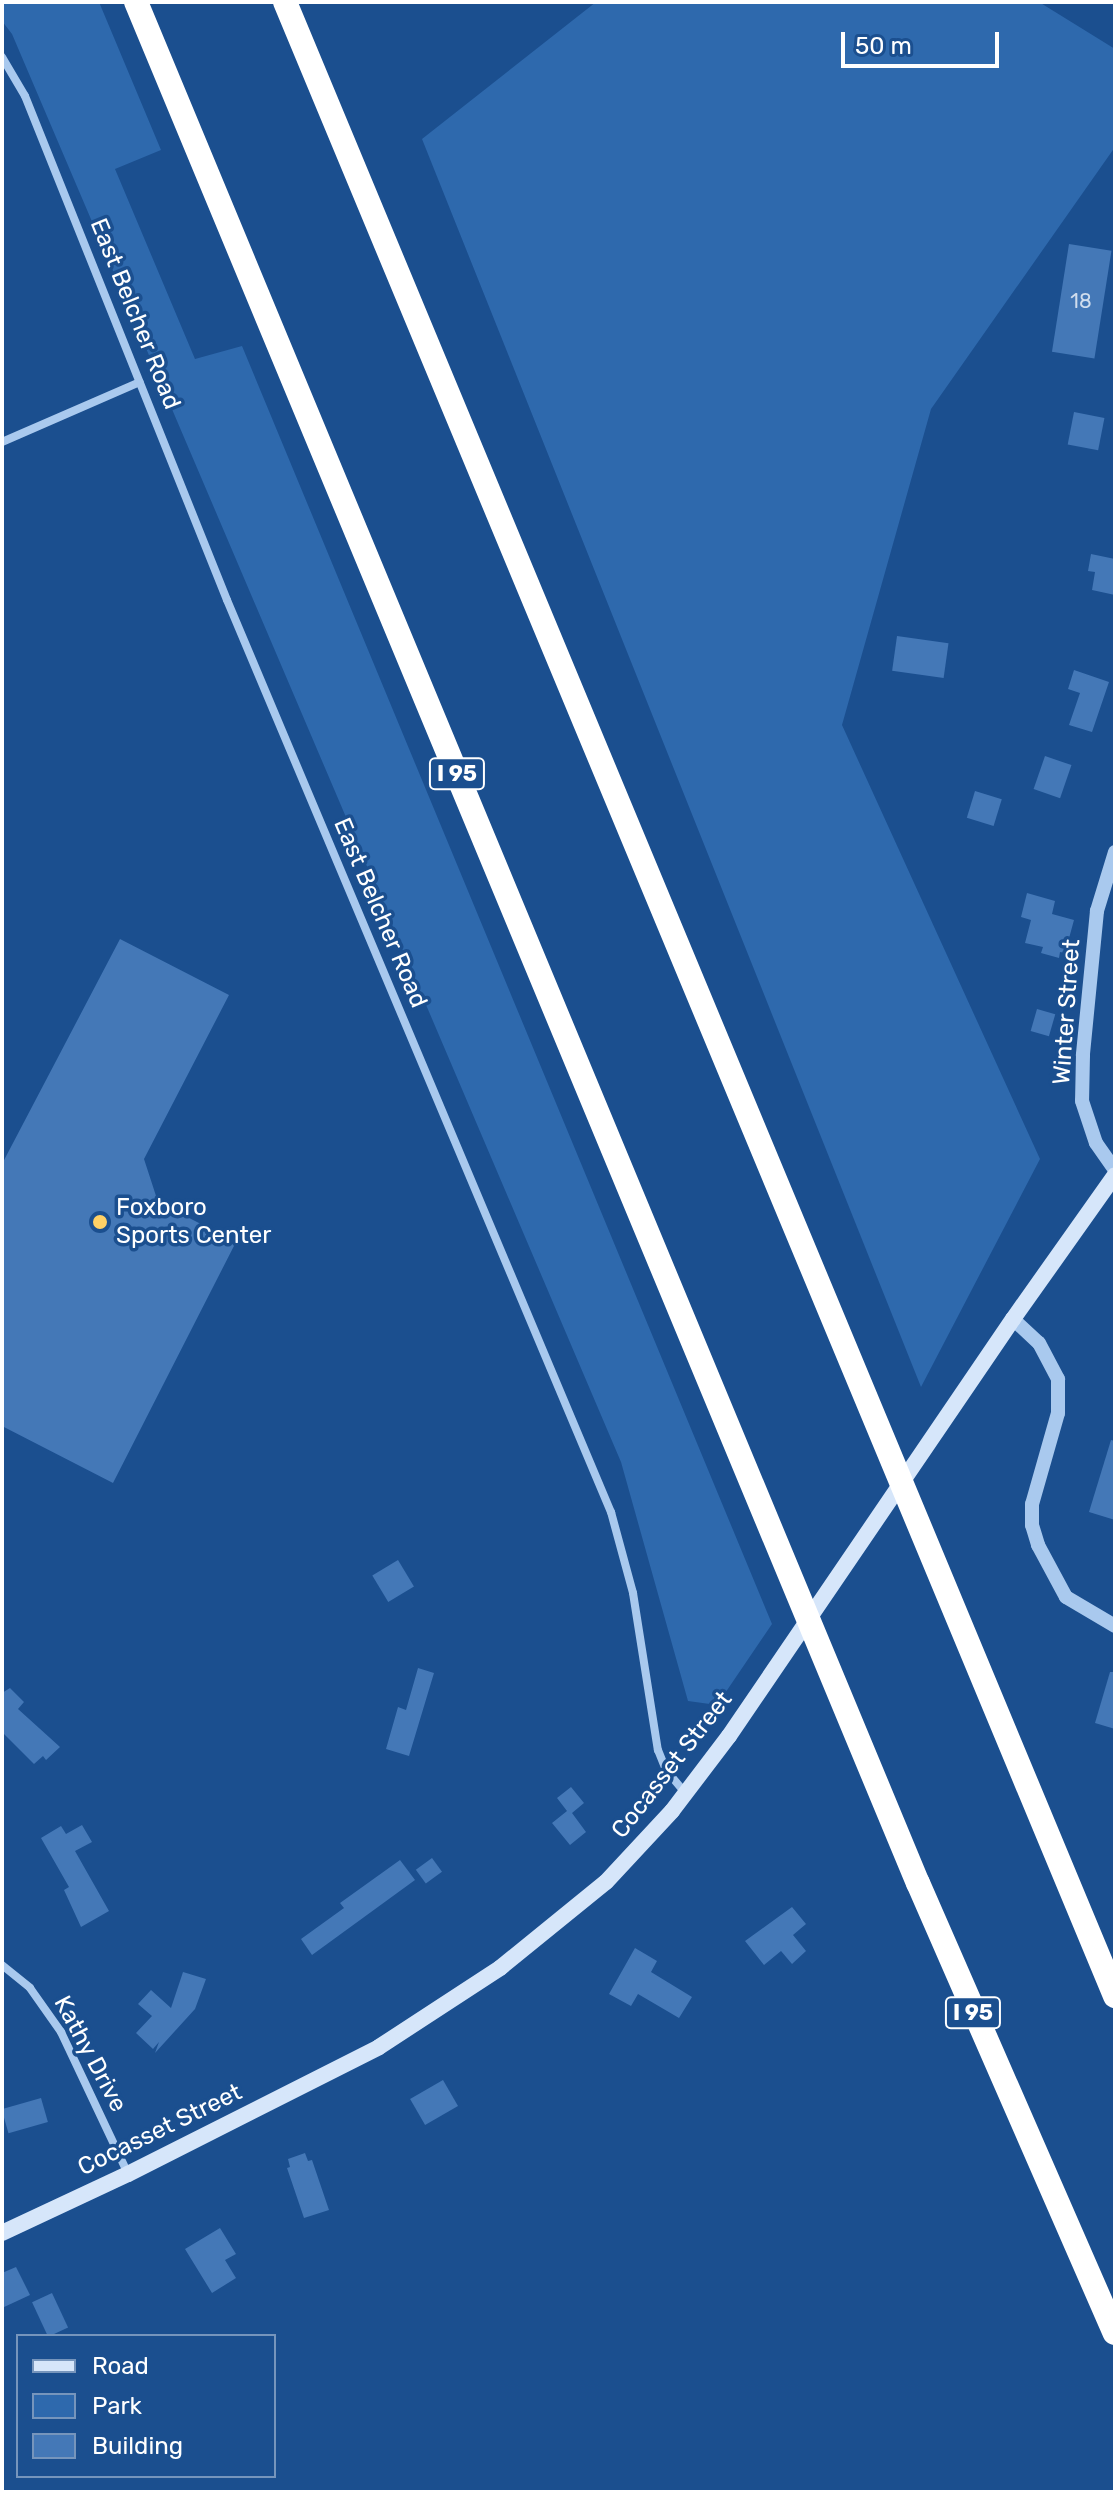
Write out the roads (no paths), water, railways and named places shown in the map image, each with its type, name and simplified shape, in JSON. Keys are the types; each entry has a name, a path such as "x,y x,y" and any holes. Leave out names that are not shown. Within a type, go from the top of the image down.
{"highway":[{"name":"I 95","path":"136,2 977,2023 1115,2333"},
{"path":"285,2 1115,1996"}],"main road":[{"name":"Cocasset Street","path":"2,2233 336,2070 445,2007 592,1895 640,1847 686,1794 738,1723 1115,1172"}],"street":[{"name":"East Belcher Road","path":"2,57 25,96 227,600 611,1512 633,1593 657,1746 665,1767 686,1794"},
{"path":"2,442 140,382"},
{"name":"Winter Street","path":"1115,852 1097,911 1083,1055 1082,1101 1096,1143 1115,1172"},
{"path":"1013,1319 1048,1354 1058,1379 1058,1413 1032,1504 1032,1525 1038,1545 1066,1597 1115,1626"},
{"name":"Kathy Drive","path":"2,1965 30,1988 61,2032 128,2174"}],"place":[{"name":"Foxboro Sports Center","path":"100,1222"}]}
